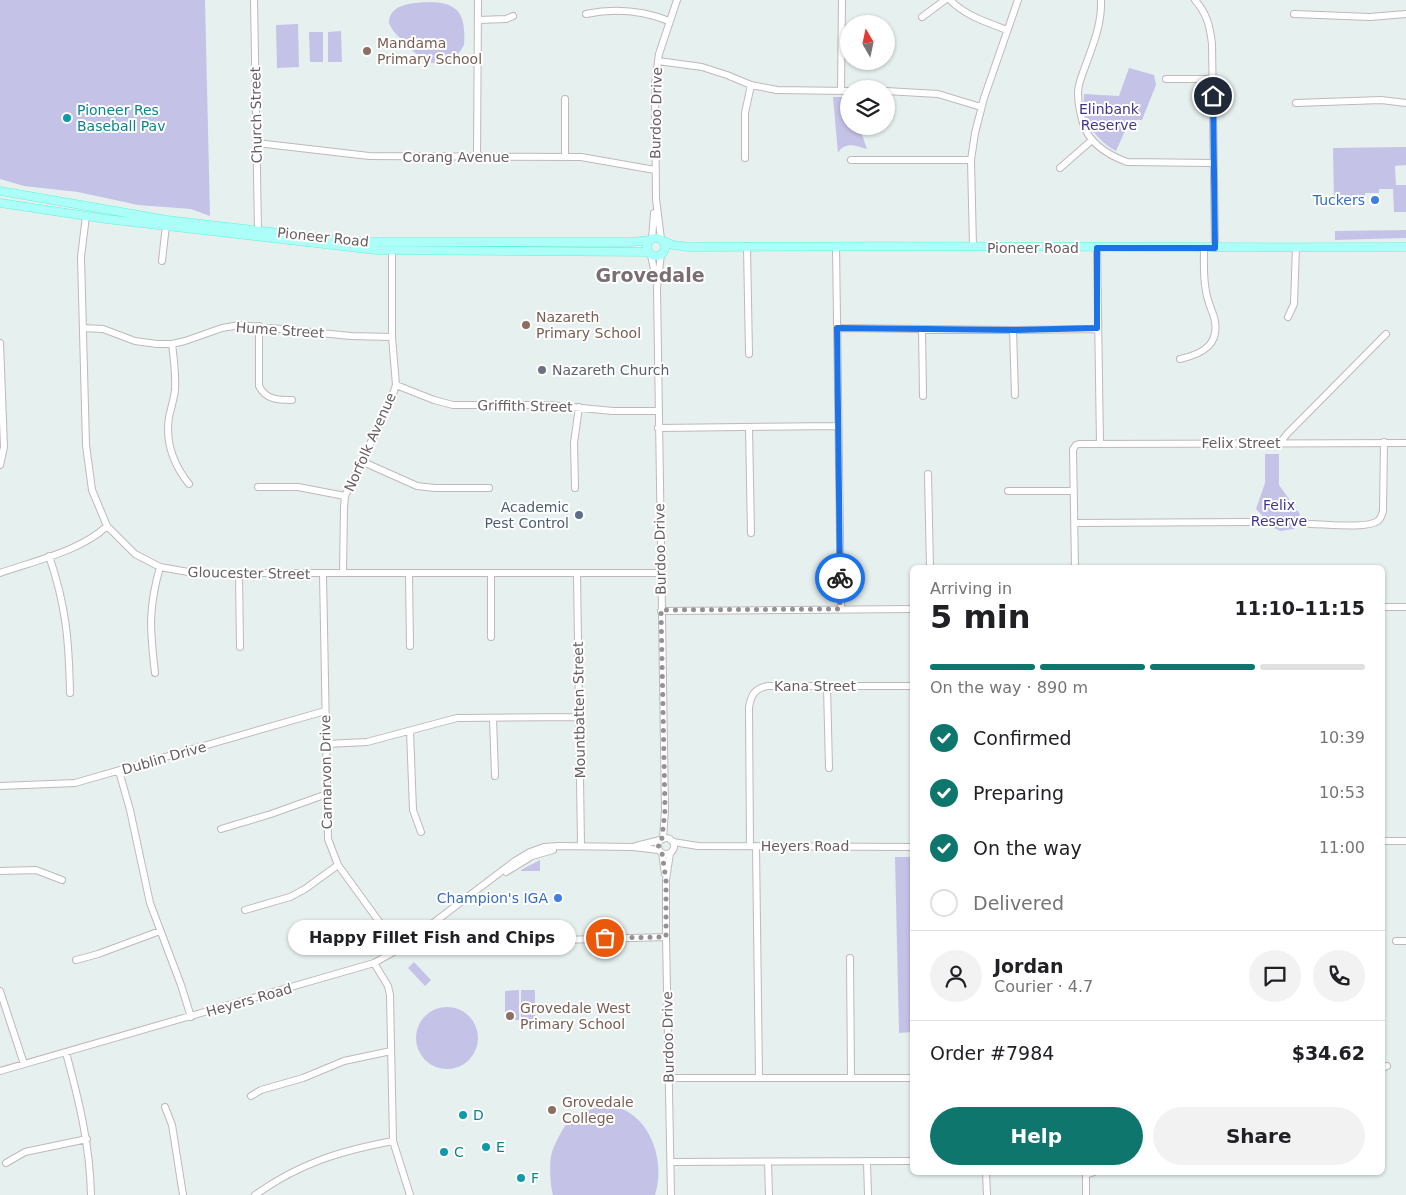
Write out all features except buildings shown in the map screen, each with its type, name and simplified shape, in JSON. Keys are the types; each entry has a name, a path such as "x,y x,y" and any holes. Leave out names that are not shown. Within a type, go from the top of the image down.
{"main road":[{"name":"Pioneer Road","path":"0,191 166,222"},
{"name":"Pioneer Road","path":"0,203 86,216 166,222 392,247 650,254"},
{"path":"86,216 87,206"},
{"name":"Pioneer Road","path":"392,247 634,242 650,240"},
{"path":"650,240 662,240 665,249 662,254 656,257 650,254 647,248 650,240"},
{"name":"Pioneer Road","path":"662,240 673,245 689,247"},
{"name":"Pioneer Road","path":"662,254 672,249 689,247 747,246 1406,247"}],"street":[{"name":"Church Street","path":"254,0 258,233"},
{"path":"477,157 478,0"},
{"name":"Burdoo Drive","path":"662,240 656,199 655,84 658,61 677,0"},
{"path":"842,0 845,80"},
{"path":"922,17 945,0"},
{"path":"950,0 971,16 1006,30"},
{"path":"973,247 971,160 975,133 981,107 1006,30 1018,0"},
{"path":"1101,0 1098,31 1078,91 1084,127 1092,140 1114,157 1128,162 1213,163"},
{"path":"1195,0 1205,12 1210,26 1213,79 1215,248"},
{"path":"586,14 605,10 626,10 643,12 669,21"},
{"path":"1294,14 1370,18 1406,14"},
{"path":"478,20 506,19 513,16"},
{"path":"658,61 702,68 727,75 751,85 777,90 840,90"},
{"path":"1166,79 1213,79"},
{"path":"745,158 744,113 751,85"},
{"path":"895,92 938,94 981,107"},
{"path":"565,99 565,157"},
{"path":"1296,103 1381,100 1406,103"},
{"path":"1060,168 1092,140"},
{"name":"Corang Avenue","path":"257,143 369,156 581,157 655,170"},
{"path":"851,160 971,160"},
{"name":"Burdoo Drive","path":"650,240 656,199"},
{"name":"Gloucester Street","path":"86,216 80,257 88,461 92,490 107,526 134,554 160,567 194,573 660,573"},
{"path":"162,261 166,222"},
{"path":"747,246 749,354"},
{"path":"836,246 840,609"},
{"name":"Norfolk Avenue","path":"343,574 345,496 391,400 396,385 392,337 392,247"},
{"path":"1288,317 1294,304 1296,247"},
{"path":"1097,248 1100,443"},
{"path":"1180,359 1204,351 1214,338 1214,319 1206,292 1204,248"},
{"name":"Burdoo Drive","path":"650,254 657,288"},
{"name":"Burdoo Drive","path":"662,254 657,288 660,573 666,840"},
{"name":"Hume Street","path":"83,328 102,329 130,340 146,343 172,344 230,326 240,325 351,336 392,337"},
{"path":"259,326 260,386 262,392 274,399 292,400"},
{"path":"837,328 1014,330 1097,328"},
{"path":"922,329 923,396"},
{"path":"1014,330 1014,395"},
{"path":"1280,443 1386,334"},
{"path":"0,342 4,447 0,465"},
{"path":"172,344 176,376 168,442 175,464 189,484"},
{"name":"Griffith Street","path":"396,385 434,400 453,405 550,405 613,411 658,411"},
{"path":"575,488 574,443 579,407"},
{"path":"658,428 838,426"},
{"path":"749,428 751,533"},
{"path":"1310,524 1360,525 1372,523 1379,519 1384,510 1384,442"},
{"name":"Felix Street","path":"1074,491 1074,449 1079,444 1406,442"},
{"path":"361,461 417,486 489,488"},
{"path":"928,474 930,565"},
{"path":"258,487 298,487 345,496"},
{"path":"1008,491 1074,491 1075,565"},
{"path":"1075,523 1250,522"},
{"path":"0,573 82,543 107,526"},
{"path":"49,556 65,610 70,693"},
{"path":"155,673 150,624 153,592 160,567"},
{"path":"239,574 240,647"},
{"name":"Carnarvon Drive","path":"323,574 328,839 338,865 399,949"},
{"path":"409,574 410,646"},
{"path":"491,574 491,637"},
{"name":"Mountbatten Street","path":"576,574 579,846"},
{"path":"1385,607 1406,607"},
{"path":"661,610 910,609"},
{"name":"Kana Street","path":"759,1078 750,699 754,691 768,686 910,686"},
{"path":"827,686 829,768"},
{"name":"Dublin Drive","path":"0,786 75,783 325,711"},
{"path":"326,744 367,742 453,718 579,717"},
{"path":"493,718 495,776"},
{"path":"410,731 413,810 421,832"},
{"path":"119,771 130,810 150,903 191,1016"},
{"path":"221,829 327,794"},
{"path":"660,851 658,845 666,840 674,846 671,851"},
{"name":"Heyers Road","path":"633,847 666,840 698,846"},
{"path":"1385,841 1406,842"},
{"name":"Heyers Road","path":"0,1071 374,963 399,949 480,889 532,856 545,852 579,846 633,847 660,851 698,846 910,847"},
{"name":"Burdoo Drive","path":"660,851 666,880"},
{"name":"Burdoo Drive","path":"671,851 666,880 671,1195"},
{"path":"245,910 290,898 338,865"},
{"path":"0,871 36,870 62,880"},
{"path":"76,960 160,931"},
{"path":"526,941 666,937"},
{"path":"1396,941 1406,941"},
{"path":"850,958 851,1078"},
{"path":"374,963 390,990 393,1141 410,1195"},
{"path":"0,991 24,1064"},
{"path":"251,1096 261,1090 303,1078 350,1059 392,1051"},
{"path":"66,1052 87,1139 92,1195"},
{"path":"669,1078 910,1078"},
{"path":"165,1108 172,1125 183,1195"},
{"path":"6,1162 25,1152 87,1139"},
{"path":"255,1195 301,1167 330,1155 393,1141"},
{"path":"671,1162 910,1161"},
{"path":"768,1162 769,1195"},
{"path":"868,1162 868,1195"},
{"path":"986,1175 987,1195"},
{"path":"1086,1175 1086,1195"}],"green space":[{"path":"0,0 205,0 210,216 191,209 138,205 78,192 24,186 0,179"},
{"path":"429,2 448,5 454,8 459,13 464,26 464,45 457,55 450,61 442,64 427,61 419,56 395,33 389,23 393,11 403,5"},
{"path":"298,24 299,67 277,68 276,25"},
{"path":"341,31 342,62 328,62 328,32"},
{"path":"309,32 323,32 323,62 310,62"},
{"name":"Elinbank Reserve","path":"1129,68 1154,75 1156,85 1142,120 1130,120 1116,151 1102,141 1087,120 1084,94 1119,96"},
{"path":"833,97 840,97 840,135 862,135 867,149 847,146 838,153"},
{"path":"1406,147 1406,165 1395,166 1396,185 1406,185 1406,212 1394,212 1393,189 1379,189 1379,193 1365,193 1365,196 1357,197 1357,204 1334,204 1333,148"},
{"path":"1406,230 1406,238 1335,240 1335,231"},
{"name":"Felix Reserve","path":"1265,454 1279,454 1279,485 1300,514 1294,529 1280,531 1264,523 1262,515 1256,509 1265,483"},
{"path":"895,857 910,857 910,1032 899,1033"},
{"path":"540,860 540,871 521,871 521,870"},
{"path":"414,962 431,980 425,986 408,968"},
{"path":"519,990 519,1020 505,1020 505,991"},
{"path":"521,990 535,990 535,1020 521,1020"},
{"path":"447,1007 459,1010 469,1016 475,1026 478,1038 475,1050 469,1060 459,1066 447,1069 435,1066 425,1060 419,1050 416,1038 419,1026 425,1016 435,1010"},
{"path":"602,1106 620,1108 633,1115 649,1134 657,1158 658,1183 655,1195 553,1195 550,1174 551,1156 561,1133 567,1123 578,1114"}],"way so far":[{"path":"605,938 666,937 666,880 662,853 658,848 662,838 665,810 661,610 840,609 840,578"}],"place":[{"name":"Mandama Primary School","path":"367,51"},
{"name":"Pioneer Res Baseball Pav","path":"67,118"},
{"name":"Tuckers","path":"1375,200"},
{"name":"Nazareth Primary School","path":"526,325"},
{"name":"Nazareth Church","path":"542,370"},
{"name":"Academic Pest Control","path":"579,515"},
{"name":"Champion's IGA","path":"558,898"},
{"name":"Happy Fillet Fish and Chips","path":"605,938"},
{"name":"Grovedale West Primary School","path":"510,1016"},
{"name":"Grovedale College","path":"552,1110"},
{"name":"D","path":"463,1115"},
{"name":"E","path":"486,1147"},
{"name":"C","path":"444,1152"},
{"name":"F","path":"521,1178"}],"district":[{"name":"Grovedale","path":"650,275"}],"route":[{"path":"840,578 837,328 1014,330 1097,328 1097,248 1215,248 1213,96"}]}
